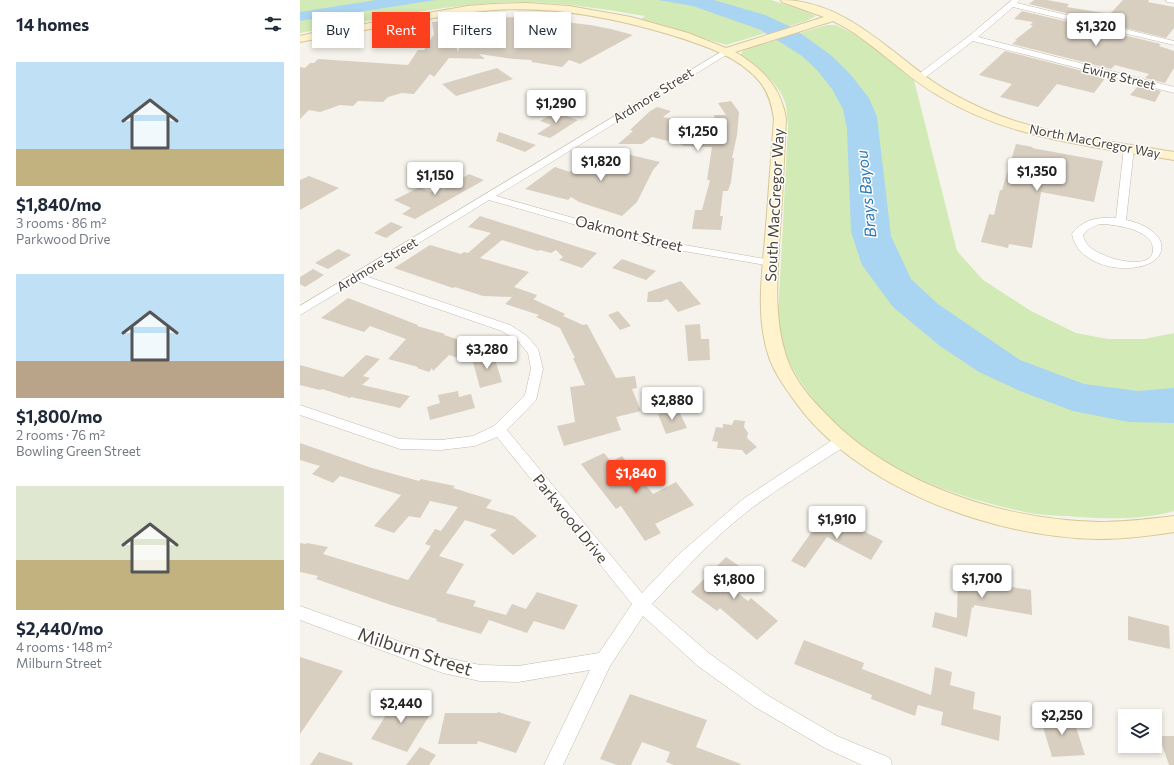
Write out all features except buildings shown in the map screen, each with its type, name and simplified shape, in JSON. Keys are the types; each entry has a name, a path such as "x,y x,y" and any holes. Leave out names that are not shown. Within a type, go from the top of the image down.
{"main road":[{"name":"North MacGregor Way","path":"786,0 834,17 862,33 938,92 965,106 1020,126 1058,136 1174,156"},
{"name":"South MacGregor Way","path":"300,39 445,13 506,6 544,7 578,10 637,21 685,36 727,52 748,64 762,77 772,90 779,109 780,119 771,263 771,332 776,355 795,389 816,416 842,441 871,463 917,488 968,507 1020,521 1066,529 1118,531 1158,528 1174,524"},
{"name":"Ardmore Street","path":"727,52 733,48 834,17"}],"street":[{"path":"1170,0 1174,1"},
{"path":"919,78 972,38 1014,2 1174,43"},
{"name":"Ewing Street","path":"972,38 1174,90"},
{"name":"Ardmore Street","path":"300,311 727,52"},
{"path":"1121,222 1129,148"},
{"name":"Oakmont Street","path":"488,197 642,241 771,263"},
{"path":"1109,221 1121,222 1144,230 1152,237 1158,244 1159,251 1157,257 1150,262 1141,265 1116,264 1092,255 1084,249 1079,242 1078,235 1088,224 1109,221"},
{"path":"300,410 400,444 441,446 475,441 499,430 532,397 537,369 534,352 523,339 506,328 355,277"},
{"name":"Parkwood Drive","path":"499,430 641,604 704,660 761,701 831,742 882,765"},
{"path":"553,765 604,660 641,604 684,560 748,503 842,441"},
{"name":"Milburn Street","path":"300,613 443,665 480,673 518,674 604,660"}],"green space":[{"path":"300,0 771,0 816,16 806,21 726,45 641,19 645,16 582,6 535,2 491,3 416,12 372,12 372,20 364,21 364,12 312,12 312,31 300,33"},
{"path":"827,25 836,25 869,44 914,80 957,251 983,280 1031,311 1076,333 1107,339 1144,339 1174,333 1174,511 1150,516 1126,518 1048,515 1030,513 998,506 967,497 906,473 878,457 852,438 828,416 807,391 789,362 784,350 780,337 778,319 788,125 786,106 780,91 768,77 741,56 741,54 747,49"}],"water":[{"path":"376,0 436,0 358,12 312,12 312,19 300,21 300,12"},
{"name":"Brays Bayou","path":"658,0 714,0 765,15 791,27 832,56 851,75 869,98 877,117 891,236 911,279 938,304 1020,360 1084,384 1138,391 1174,388 1174,423 1129,422 1073,411 1020,391 979,372 940,346 893,307 862,265 851,232 847,129 843,109 832,89 817,70 802,56 761,30 693,6"}]}
